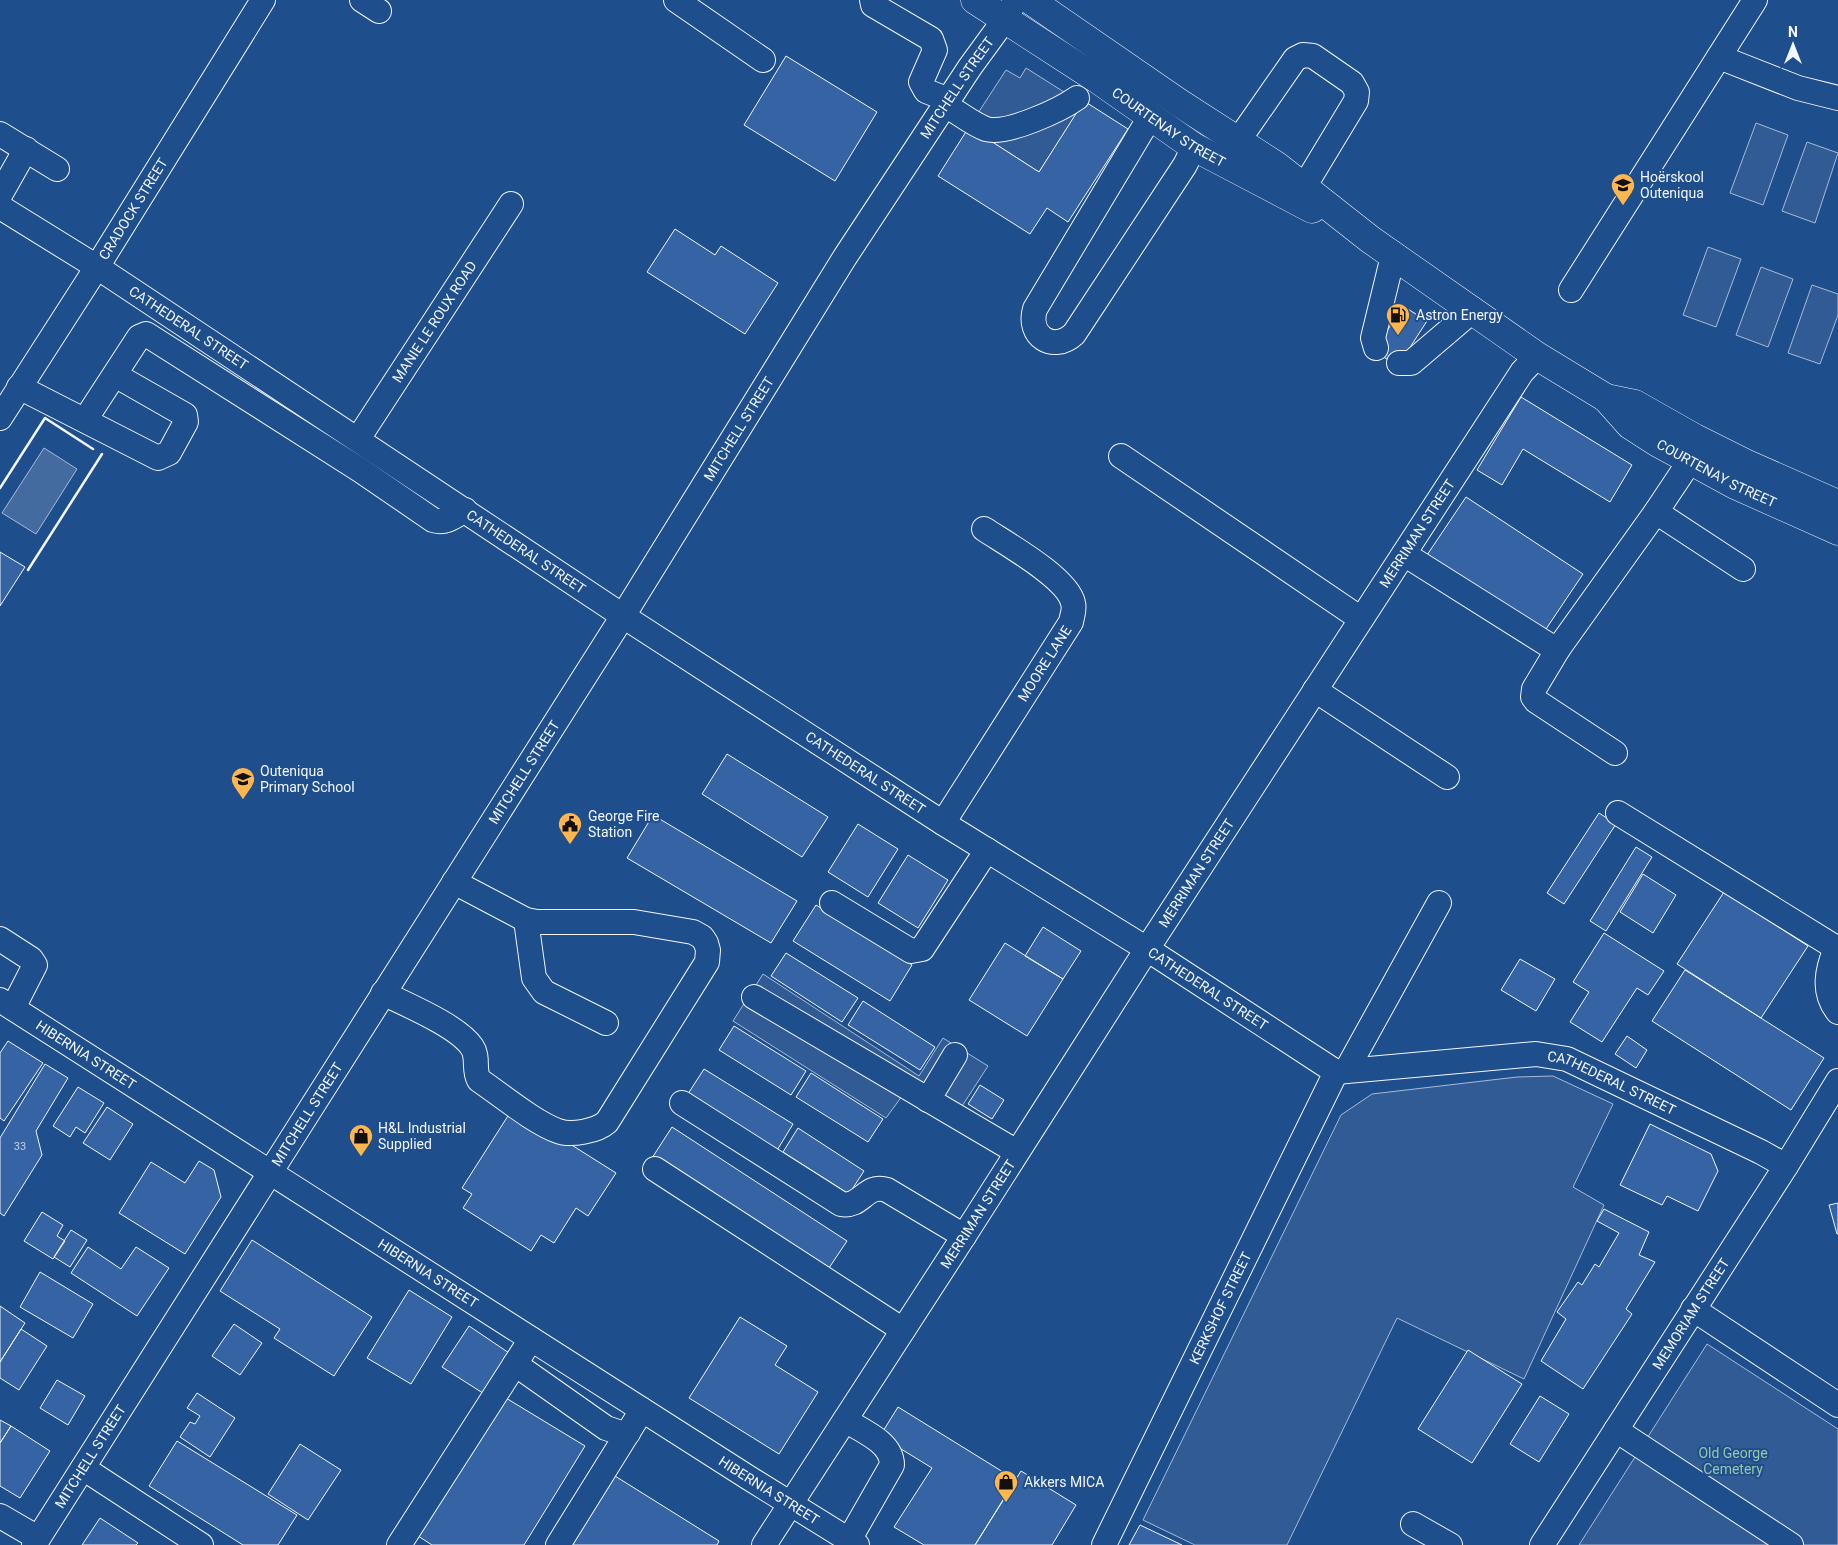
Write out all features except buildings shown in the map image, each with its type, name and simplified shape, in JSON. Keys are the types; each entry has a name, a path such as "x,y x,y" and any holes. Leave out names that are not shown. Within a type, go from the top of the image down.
{"highway":[{"name":"COURTENAY STREET","path":"975,0 1010,10 1150,117 1194,146 1371,240"},
{"name":"COURTENAY STREET","path":"1030,0 1178,102 1277,166 1371,240 1537,356 1606,398 1630,425 1658,443 1736,485 1838,532"},
{"name":"COURTENAY STREET","path":"1606,398 1635,404 1695,438 1745,463 1838,504"}],"street":[{"name":"CRADOCK STREET","path":"0,418 97,267 263,0"},
{"path":"676,0 764,60"},
{"path":"872,0 873,6 931,40 935,50 921,82 926,91 947,102 985,128 994,130 1006,129 1055,112 1077,98"},
{"path":"1571,290 1755,0"},
{"name":"MITCHELL STREET","path":"36,1542 623,616 845,257 1010,10"},
{"path":"1238,141 1295,59 1303,55 1312,56 1352,83 1357,92 1356,101 1304,187"},
{"path":"1719,57 1798,88 1838,98"},
{"path":"1150,117 1034,309 1032,319 1037,334 1044,339 1060,342 1067,340 1074,334 1185,165 1194,146"},
{"path":"0,134 57,168"},
{"path":"0,195 26,149"},
{"name":"MANIE LE ROUX ROAD","path":"358,439 511,204"},
{"name":"CATHEDERAL STREET","path":"0,207 97,267 623,616 943,823 1341,1072 1536,1054 1567,1059 1761,1152 1786,1166"},
{"path":"1376,348 1373,338 1393,256"},
{"path":"1400,364 1412,363 1472,311"},
{"path":"85,420 139,337 146,334 360,470 433,520 440,522 450,520 465,510"},
{"name":"MERRIMAN STREET","path":"764,1545 1361,619 1522,372 1537,356"},
{"path":"19,387 158,458 170,453 186,422 185,415 115,375"},
{"path":"1121,456 1361,619"},
{"path":"1615,753 1536,701 1533,697 1534,689 1558,649 1690,461"},
{"path":"1656,512 1744,569"},
{"name":"MOORE LANE","path":"943,823 1071,622 1074,612 1074,602 1058,579 984,529"},
{"path":"1404,554 1547,644 1558,649"},
{"path":"1315,690 1447,777"},
{"path":"1618,813 1837,949 1827,975 1827,985 1828,996 1838,1012"},
{"path":"832,903 911,951 918,951 922,949 987,850"},
{"path":"383,993 460,1035 474,1049 476,1073 479,1080 541,1123 565,1133 596,1130 607,1122 707,962 708,950 706,944 702,937 693,932 634,922 537,922 526,920 454,882"},
{"name":"KERKSHOF STREET","path":"1104,1545 1341,1072 1439,903"},
{"path":"526,920 534,978 537,984 544,992 606,1023"},
{"path":"0,939 31,959 34,965 6,1004"},
{"path":"754,997 1016,1152"},
{"name":"HIBERNIA STREET","path":"6,1004 642,1410 853,1542"},
{"path":"928,1100 955,1055"},
{"name":"MEMORIAM STREET","path":"1542,1545 1786,1166 1838,1081"},
{"path":"682,1103 841,1204 848,1205 856,1202 872,1190 879,1188 887,1190 964,1236"},
{"path":"655,1169 903,1330"},
{"path":"1693,1309 1838,1405"},
{"path":"399,1545 531,1339"},
{"path":"515,1364 606,1428 618,1432 628,1432"},
{"path":"558,1545 642,1410"},
{"path":"845,1420 883,1444 890,1452 892,1458 892,1465 853,1542"},
{"path":"1616,1430 1791,1545"},
{"path":"83,1468 201,1545"},
{"path":"0,1516 36,1542"},
{"path":"1413,1524 1450,1545"}],"shaded area":[{"path":"1026,68 1083,104 1039,172 969,127 1006,70 1020,78"},
{"path":"1756,123 1788,135 1763,205 1730,193"},
{"path":"1807,142 1838,153 1815,223 1782,211"},
{"path":"1708,247 1741,259 1716,327 1683,315"},
{"path":"1761,267 1793,279 1768,347 1736,335"},
{"path":"1812,285 1838,294 1838,315 1820,364 1788,353"},
{"path":"44,448 77,469 36,534 2,513"},
{"path":"763,974 919,1076 943,1038 988,1066 953,1120 905,1092 886,1118 733,1021"},
{"path":"1553,1076 1613,1104 1573,1187 1604,1205 1524,1379 1397,1318 1287,1545 1195,1545 1143,1520 1341,1115 1372,1094 1517,1077"},
{"name":"Old George Cemetery","path":"1707,1344 1838,1429 1838,1545 1579,1545"}],"wall":[{"path":"0,488 45,418 93,449"},
{"path":"28,570 102,454"}],"place":[{"name":"Hoërskool Outeniqua","path":"1623,206"},
{"name":"Astron Energy","path":"1398,336"},
{"name":"Outeniqua Primary School","path":"243,800"},
{"name":"George Fire Station","path":"570,845"},
{"name":"H&L Industrial Supplied","path":"361,1157"},
{"name":"Akkers MICA","path":"1006,1503"}]}
